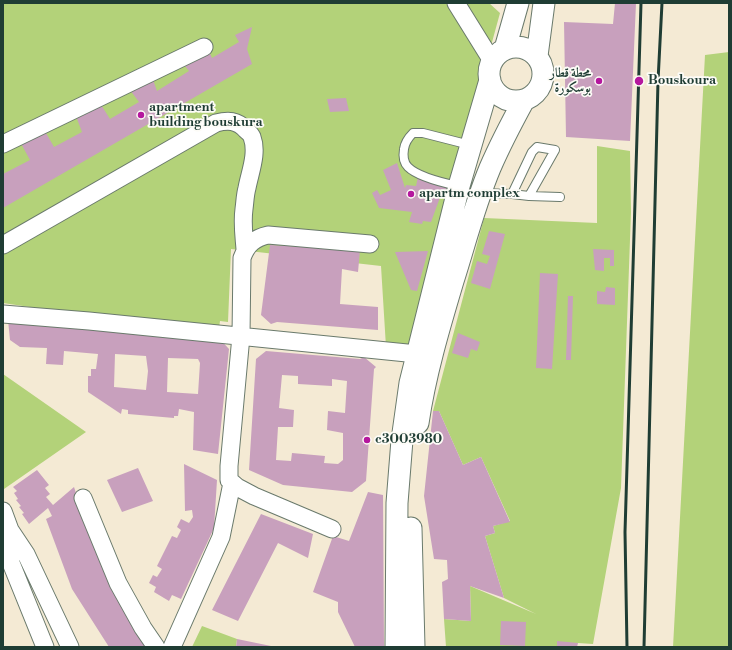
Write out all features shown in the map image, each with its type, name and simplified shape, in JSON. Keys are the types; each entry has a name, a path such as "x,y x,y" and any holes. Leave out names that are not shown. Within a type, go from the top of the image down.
{"street":[{"path":"456,3 495,63 492,85 498,93 509,100 524,100 538,91 542,82 543,69 537,56 530,50 518,46 495,63"},
{"path":"396,647 397,510 399,472 406,405 417,354 470,145 495,63 518,3"},
{"path":"537,56 544,3"},
{"path":"3,144 204,47"},
{"path":"414,647 410,479 421,400 448,298 480,193 502,141 524,100"},
{"path":"3,245 216,123 227,120 236,122 244,127 252,136 254,157 244,211 243,226 245,249 242,258 241,336 228,472 229,480 254,496 332,529"},
{"path":"245,249 256,239 268,235 370,244"},
{"path":"3,314 89,321 417,354"},
{"path":"172,647 221,537 232,483"},
{"path":"83,498 118,583 143,628 156,647"},
{"path":"3,510 10,530 26,554 70,647"},
{"path":"10,530 9,552 11,563 46,647"}],"lane":[{"path":"459,186 419,174 408,167 404,160 405,144 408,137 413,133 423,133 470,145"},
{"path":"512,194 532,152 537,147 555,150 529,196"},
{"path":"480,193 560,197"}],"green space":[{"path":"3,3 489,3 500,13 408,349 386,347 381,266 231,249 228,322 220,321 218,335 3,303"},
{"path":"729,52 729,647 673,647 705,55"},
{"path":"597,146 630,151 631,212 621,488 593,644 578,643 557,647 446,647 444,619 471,621 470,586 536,614 504,598 485,536 495,533 493,526 510,521 481,457 463,465 439,411 433,411 484,218 597,223"},
{"path":"3,374 86,432 4,489 3,486"},
{"path":"202,626 237,639 236,647 192,647"}],"building":[{"name":"محطة قطار بوسكورة","path":"615,3 636,3 630,141 566,137 564,22 613,24"},
{"name":"apartment building bouskura","path":"252,27 247,49 252,64 3,208 3,174 30,160 18,138 42,126 54,147 82,132 74,111 98,100 110,119 139,102 127,86 151,74 157,91 189,71 181,61 207,47 212,58 239,42 235,35"},
{"path":"346,98 349,111 330,112 327,99"},
{"name":"apartm complex","path":"397,163 405,188 406,185 416,186 418,177 447,188 445,193 442,192 431,222 423,221 422,224 409,222 412,212 379,208 372,193 377,190 380,195 391,190 383,170"},
{"path":"489,231 505,234 490,289 471,283 477,261 487,264 490,256 482,254"},
{"path":"270,245 360,250 358,272 342,269 340,304 378,307 378,330 277,322 271,324 261,315"},
{"path":"593,249 614,250 614,266 610,266 610,258 604,258 604,271 595,270"},
{"path":"428,251 417,291 411,290 395,252"},
{"path":"540,273 558,274 552,369 536,368"},
{"path":"606,287 615,288 615,305 597,304 597,291 605,292"},
{"path":"568,296 573,296 571,360 566,360"},
{"path":"8,320 212,341 217,336 229,349 218,454 193,450 194,412 179,409 178,416 174,416 174,418 128,414 128,410 122,409 121,414 88,392 88,376 91,376 91,369 96,369 98,354 64,351 63,365 46,364 47,348 20,347 10,340","holes":["115,354 146,356 148,371 146,390 114,387","168,358 198,359 200,363 198,394 167,392"]},
{"path":"458,333 480,342 477,351 471,349 468,358 452,353"},
{"path":"266,351 360,359 364,357 376,367 374,369 366,481 352,492 283,485 249,470 256,359","holes":["282,375 298,376 298,384 332,386 332,379 347,381 345,413 328,411 327,430 343,433 343,460 338,464 324,463 325,456 292,453 291,461 276,460 278,427 293,427 294,410 279,408"]},
{"path":"433,411 439,411 463,465 481,457 510,522 493,526 495,533 485,536 504,598 470,586 471,621 444,619 442,582 448,579 447,560 434,559 424,496"},
{"path":"184,464 217,480 214,528 181,599 172,595 169,601 154,592 156,587 149,583 153,575 157,577 162,569 157,566 172,536 177,538 181,530 177,527 181,519 189,523 193,517 192,510 185,511"},
{"path":"138,468 153,501 122,512 107,480"},
{"path":"37,470 49,485 45,488 50,494 46,497 53,505 74,487 84,517 147,647 109,647 72,589 46,519 52,516 48,508 29,524 22,514 24,513 19,507 21,506 16,500 18,499 14,493 17,491 13,487"},
{"path":"368,492 383,495 384,647 355,647 338,612 338,602 313,592 333,536 349,541"},
{"path":"261,514 313,534 308,558 278,543 238,621 212,610"},
{"path":"501,621 526,622 525,646 500,645"},
{"path":"237,639 271,646 271,647 236,647"},
{"path":"557,641 578,643 577,647 557,647"}],"railway":[{"path":"627,647 625,532 641,3"},
{"path":"644,647 658,81 662,3"}],"place":[{"name":"محطة قطار بوسكورة","path":"599,81"},
{"name":"Bouskoura","path":"639,81"},
{"name":"apartment building bouskura","path":"141,115"},
{"name":"apartm complex","path":"411,194"},
{"name":"c3003980","path":"367,440"}]}
